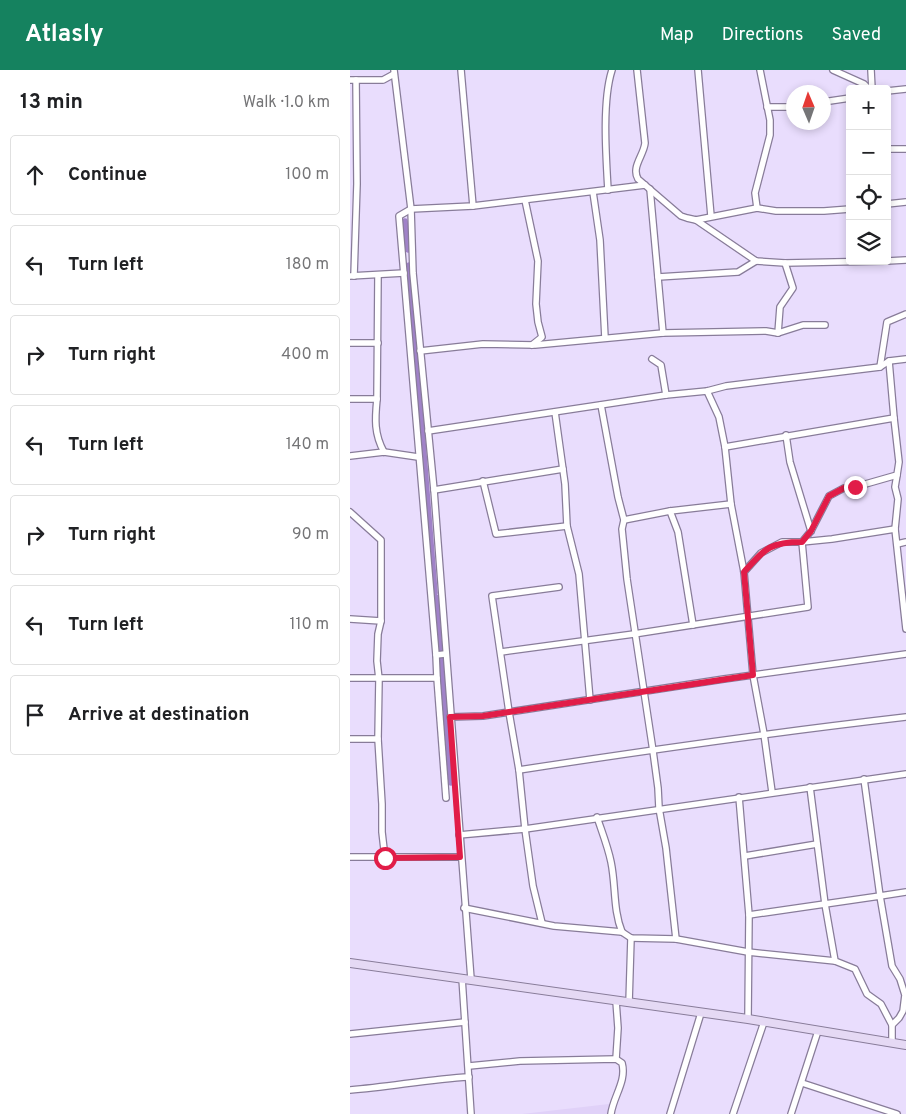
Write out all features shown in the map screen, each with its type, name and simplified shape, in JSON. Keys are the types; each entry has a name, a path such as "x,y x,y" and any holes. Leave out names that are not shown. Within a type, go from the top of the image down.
{"street":[{"path":"461,70 472,206"},
{"path":"608,190 607,111 609,81 612,70"},
{"path":"638,70 645,145 635,172 638,179 680,216 696,220 756,261 785,263 846,262"},
{"path":"698,70 712,216"},
{"path":"757,208 755,193 770,135 760,70"},
{"path":"833,70 865,85"},
{"path":"870,85 871,70"},
{"path":"404,273 352,276 353,80 382,80 394,72 411,209 413,273 434,490 460,857 471,979"},
{"path":"891,91 906,89"},
{"path":"831,101 846,99"},
{"path":"767,107 786,107"},
{"path":"891,149 906,149"},
{"path":"446,798 436,655 398,216 411,209 472,206 647,187"},
{"path":"647,187 663,333"},
{"path":"593,192 600,240 605,338"},
{"path":"525,200 538,261 536,304 542,336 532,345"},
{"path":"891,204 906,202"},
{"path":"696,220 757,208 776,211 846,209"},
{"path":"891,261 906,260"},
{"path":"658,277 738,272 756,261"},
{"path":"778,333 780,307 792,288 785,263"},
{"path":"378,275 377,399 375,419 376,434 384,452"},
{"path":"880,367 887,322 906,314"},
{"path":"420,351 485,344 532,345 663,333 766,331 778,333 803,325 825,324"},
{"path":"350,343 378,344"},
{"path":"652,359 661,365 666,395"},
{"path":"428,431 666,395 707,391 726,386 880,367 888,361 906,359"},
{"path":"888,361 899,462 896,487 898,499 895,529 906,629"},
{"path":"707,391 719,417 725,447 731,504 744,572 753,675 772,792"},
{"path":"350,399 377,399"},
{"path":"601,405 624,520 622,529 634,634 653,751 658,788 658,808 666,848 676,939"},
{"path":"555,412 563,468 566,526 579,574 590,700"},
{"path":"725,447 786,435 894,418"},
{"path":"786,435 790,462 811,531"},
{"path":"350,456 384,452 418,457"},
{"path":"434,490 563,468"},
{"path":"501,652 808,607 802,542 811,531 829,496 844,488 855,487 898,475"},
{"path":"483,481 496,534 566,526"},
{"path":"624,520 670,511 731,504"},
{"path":"670,511 678,532 693,625"},
{"path":"350,512 381,540 381,621 377,652 379,678 378,739 385,858"},
{"path":"744,572 761,553 782,542 832,539 895,529"},
{"path":"897,544 906,542"},
{"path":"542,923 532,886 519,770 492,596 559,587"},
{"path":"350,619 381,621"},
{"path":"436,655 446,654"},
{"path":"450,717 483,716 906,654"},
{"path":"350,678 437,678"},
{"path":"519,770 764,734 906,717"},
{"path":"350,738 378,739"},
{"path":"459,835 525,829 658,808 906,774"},
{"path":"864,779 880,896 892,966 900,979 905,995 900,1018 892,1025"},
{"path":"810,787 825,904 836,961"},
{"path":"739,797 749,914 748,1019"},
{"path":"597,817 611,860 617,918 622,932"},
{"path":"745,856 817,844"},
{"path":"350,857 460,857"},
{"path":"749,914 906,892"},
{"path":"464,908 542,923 622,932 632,938 676,939 748,952 836,961 855,969 867,994 881,1004 892,1025 892,1043"},
{"path":"629,1003 632,938"},
{"path":"350,963 748,1019 906,1045"},
{"path":"462,978 471,1114"},
{"path":"616,1001 618,1028 616,1058"},
{"path":"670,1114 701,1013"},
{"path":"350,1034 465,1022"},
{"path":"733,1114 764,1022"},
{"path":"791,1114 818,1031"},
{"path":"469,1066 616,1058 622,1063 624,1070 611,1114"},
{"path":"350,1090 469,1077"},
{"path":"802,1083 896,1114"}],"shaded area":[{"path":"609,1104 609,1114 522,1114"}],"waterway":[{"path":"405,221 408,250"},
{"path":"409,265 435,593"},
{"path":"436,597 440,652"},
{"path":"441,658 451,783"}],"route":[{"path":"385,858 460,857 450,717 483,716 753,675 744,572 761,553 773,546 782,542 802,542 811,531 829,496 838,490 855,487"}]}
